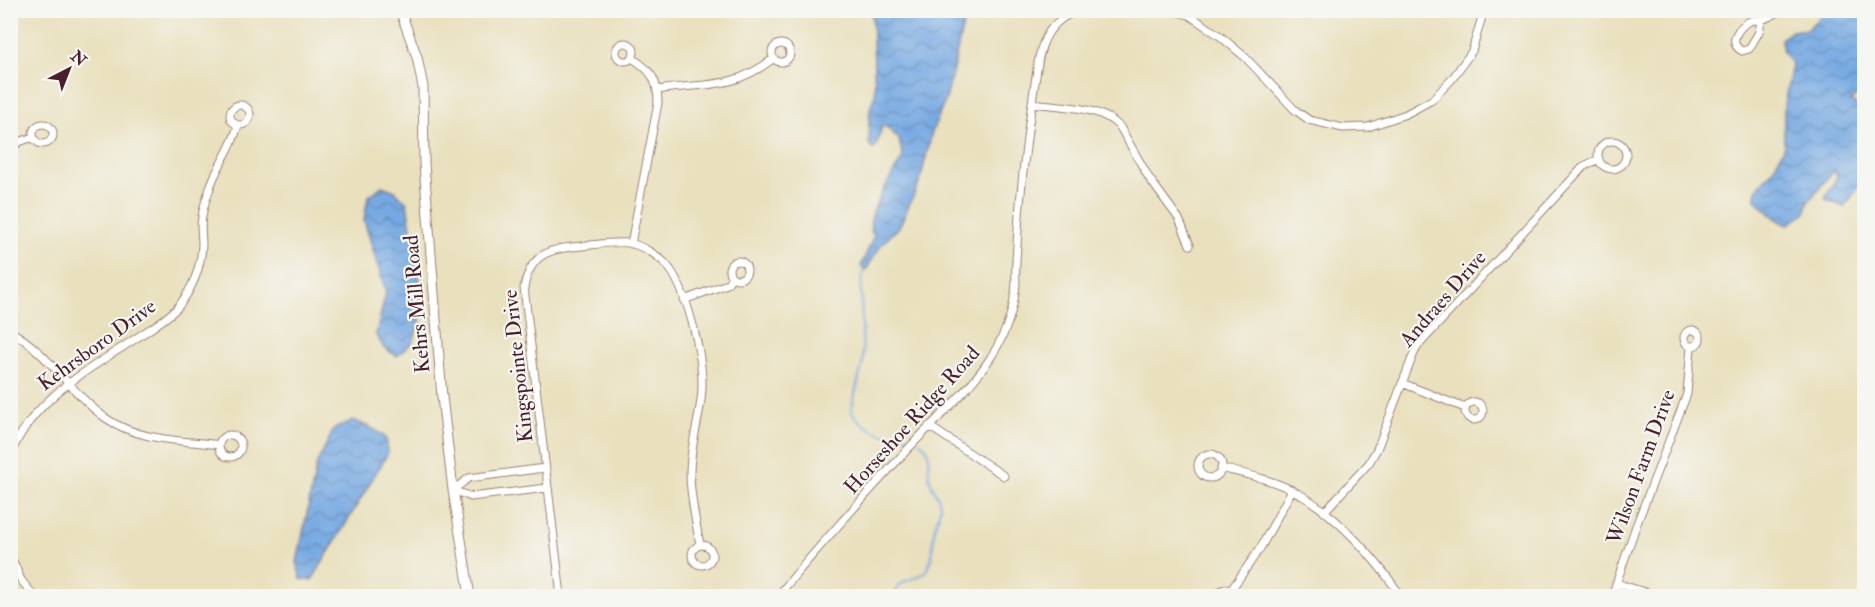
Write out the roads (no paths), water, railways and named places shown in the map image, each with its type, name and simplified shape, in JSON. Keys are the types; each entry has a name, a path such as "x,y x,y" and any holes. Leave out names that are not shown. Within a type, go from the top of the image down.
{"main road":[{"name":"Kehrs Mill Road","path":"400,10 417,57 423,87 424,164 432,285 453,490 470,597"}],"street":[{"name":"Horseshoe Ridge Road","path":"778,597 809,558 929,426 975,381 994,355 1004,335 1015,293 1016,261 1032,103 1042,46 1047,34 1065,16 1081,10"},
{"path":"1170,10 1189,15 1220,36 1245,57 1295,110 1309,120 1343,128 1368,127 1406,114 1432,100 1452,79 1472,51 1484,10"},
{"path":"1761,21 1759,32 1749,48 1742,51 1736,47 1735,36 1748,23 1755,20 1761,21 1782,10"},
{"path":"632,58 651,72 658,90 658,102 631,243 656,255 666,265 684,300 691,321 701,368 702,390 690,473 699,545"},
{"path":"658,90 733,82 773,59"},
{"path":"1032,103 1092,111 1114,120 1149,178 1179,219 1190,245"},
{"name":"Kehrsboro Drive","path":"10,456 19,436 36,412 55,393 168,317 193,285 200,265 201,218 209,190 219,165 236,134 238,125"},
{"path":"10,152 19,142 33,137"},
{"name":"Andraes Drive","path":"1609,142 1621,145 1625,153 1624,161 1615,169 1607,168 1599,159 1602,147 1609,142"},
{"name":"Andraes Drive","path":"1324,512 1369,463 1418,346 1584,166 1599,159"},
{"name":"Kingspointe Drive","path":"561,597 524,287 527,272 543,254 556,249 631,243"},
{"path":"684,300 727,284 732,277"},
{"path":"10,332 27,342 102,414 131,430 152,437 219,445"},
{"name":"Wilson Farm Drive","path":"1612,597 1635,526 1687,394 1691,347"},
{"path":"1402,383 1465,408"},
{"path":"929,426 1004,476"},
{"name":"Kingspointe Drive","path":"453,490 469,478 545,468"},
{"path":"1221,468 1292,490 1324,512 1366,551 1401,597"},
{"path":"453,490 471,497 547,488"},
{"path":"1217,597 1223,589 1233,593 1292,490"},
{"path":"10,554 21,579 34,597"},
{"path":"1616,583 1657,597"}],"water":[{"path":"872,11 966,11 947,96 932,132 920,181 899,227 881,245 866,270 861,266 874,236 871,219 880,196 903,157 899,139 887,127 882,126 876,147 872,149 869,143 870,109 875,94"},
{"path":"1826,11 1864,11 1864,89 1851,101 1864,111 1864,179 1844,207 1825,199 1837,177 1834,170 1808,202 1805,214 1787,225 1775,218 1756,200 1756,190 1772,171 1784,148 1784,104 1792,65 1783,52 1781,39 1792,31 1808,29"},
{"path":"382,186 395,191 407,203 424,309 413,342 397,356 384,348 376,335 386,292 364,220 368,197"},
{"path":"353,420 386,438 388,453 312,580 301,579 297,563 317,463 334,429"}],"waterway":[{"path":"864,269 861,288 863,361 851,410 857,419 879,433 909,437"},
{"path":"896,596 903,582 918,576 927,569 932,556 940,509 939,499 929,477 928,450 920,442"}]}
